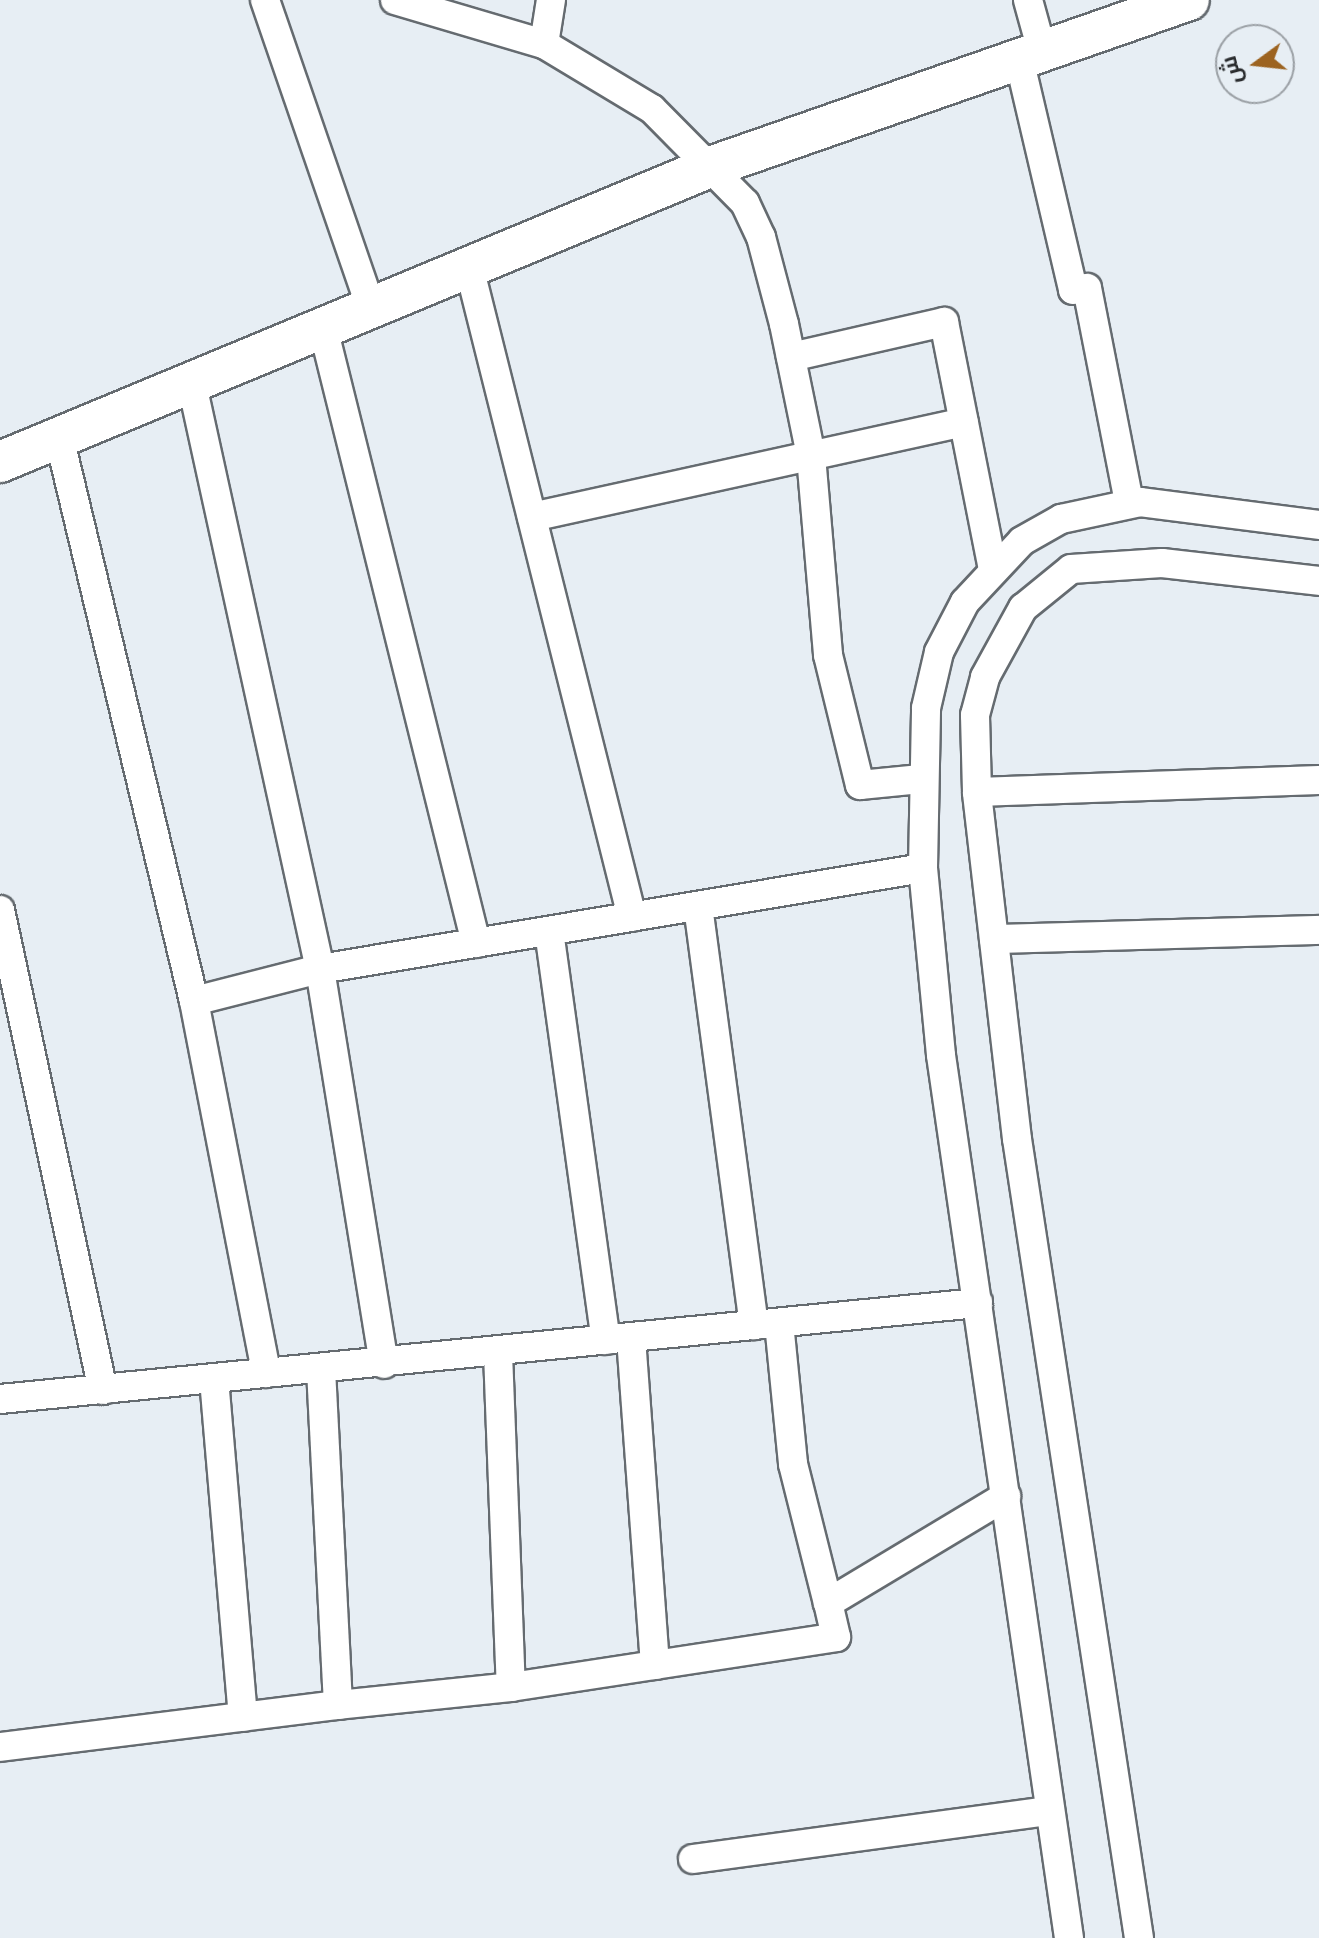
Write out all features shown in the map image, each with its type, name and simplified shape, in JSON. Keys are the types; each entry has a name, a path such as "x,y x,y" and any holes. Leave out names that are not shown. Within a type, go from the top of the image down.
{"main road":[{"path":"0,462 191,380 710,167 1189,0"}],"street":[{"path":"265,0 371,308"},
{"path":"395,0 429,5 544,44 652,109 745,203 761,237 791,357 811,456 828,655 860,785 921,779"},
{"path":"544,44 551,0"},
{"path":"1028,0 1031,55 1073,290 1087,288 1129,503"},
{"path":"469,267 632,917"},
{"path":"791,357 944,322 993,570"},
{"path":"323,328 476,943"},
{"path":"191,380 320,969 384,1364"},
{"path":"532,517 964,422"},
{"path":"59,437 194,1001 266,1373"},
{"path":"1069,1938 941,1055 923,868 921,779 926,708 939,652 965,602 1022,541 1061,519 1129,503 1319,525"},
{"path":"1139,1938 1017,1139 977,792 975,715 985,677 1023,608 1071,569 1162,563 1319,581"},
{"path":"977,792 1319,780"},
{"path":"194,1001 320,969 923,868"},
{"path":"0,1747 511,1687 836,1637 793,1464 698,906"},
{"path":"0,910 103,1390"},
{"path":"994,939 1319,930"},
{"path":"549,931 618,1339 655,1665"},
{"path":"0,1399 498,1353 978,1303"},
{"path":"498,1353 511,1687"},
{"path":"321,1369 338,1705"},
{"path":"214,1379 243,1717"},
{"path":"828,1603 1006,1496"},
{"path":"693,1859 1050,1811"}]}
